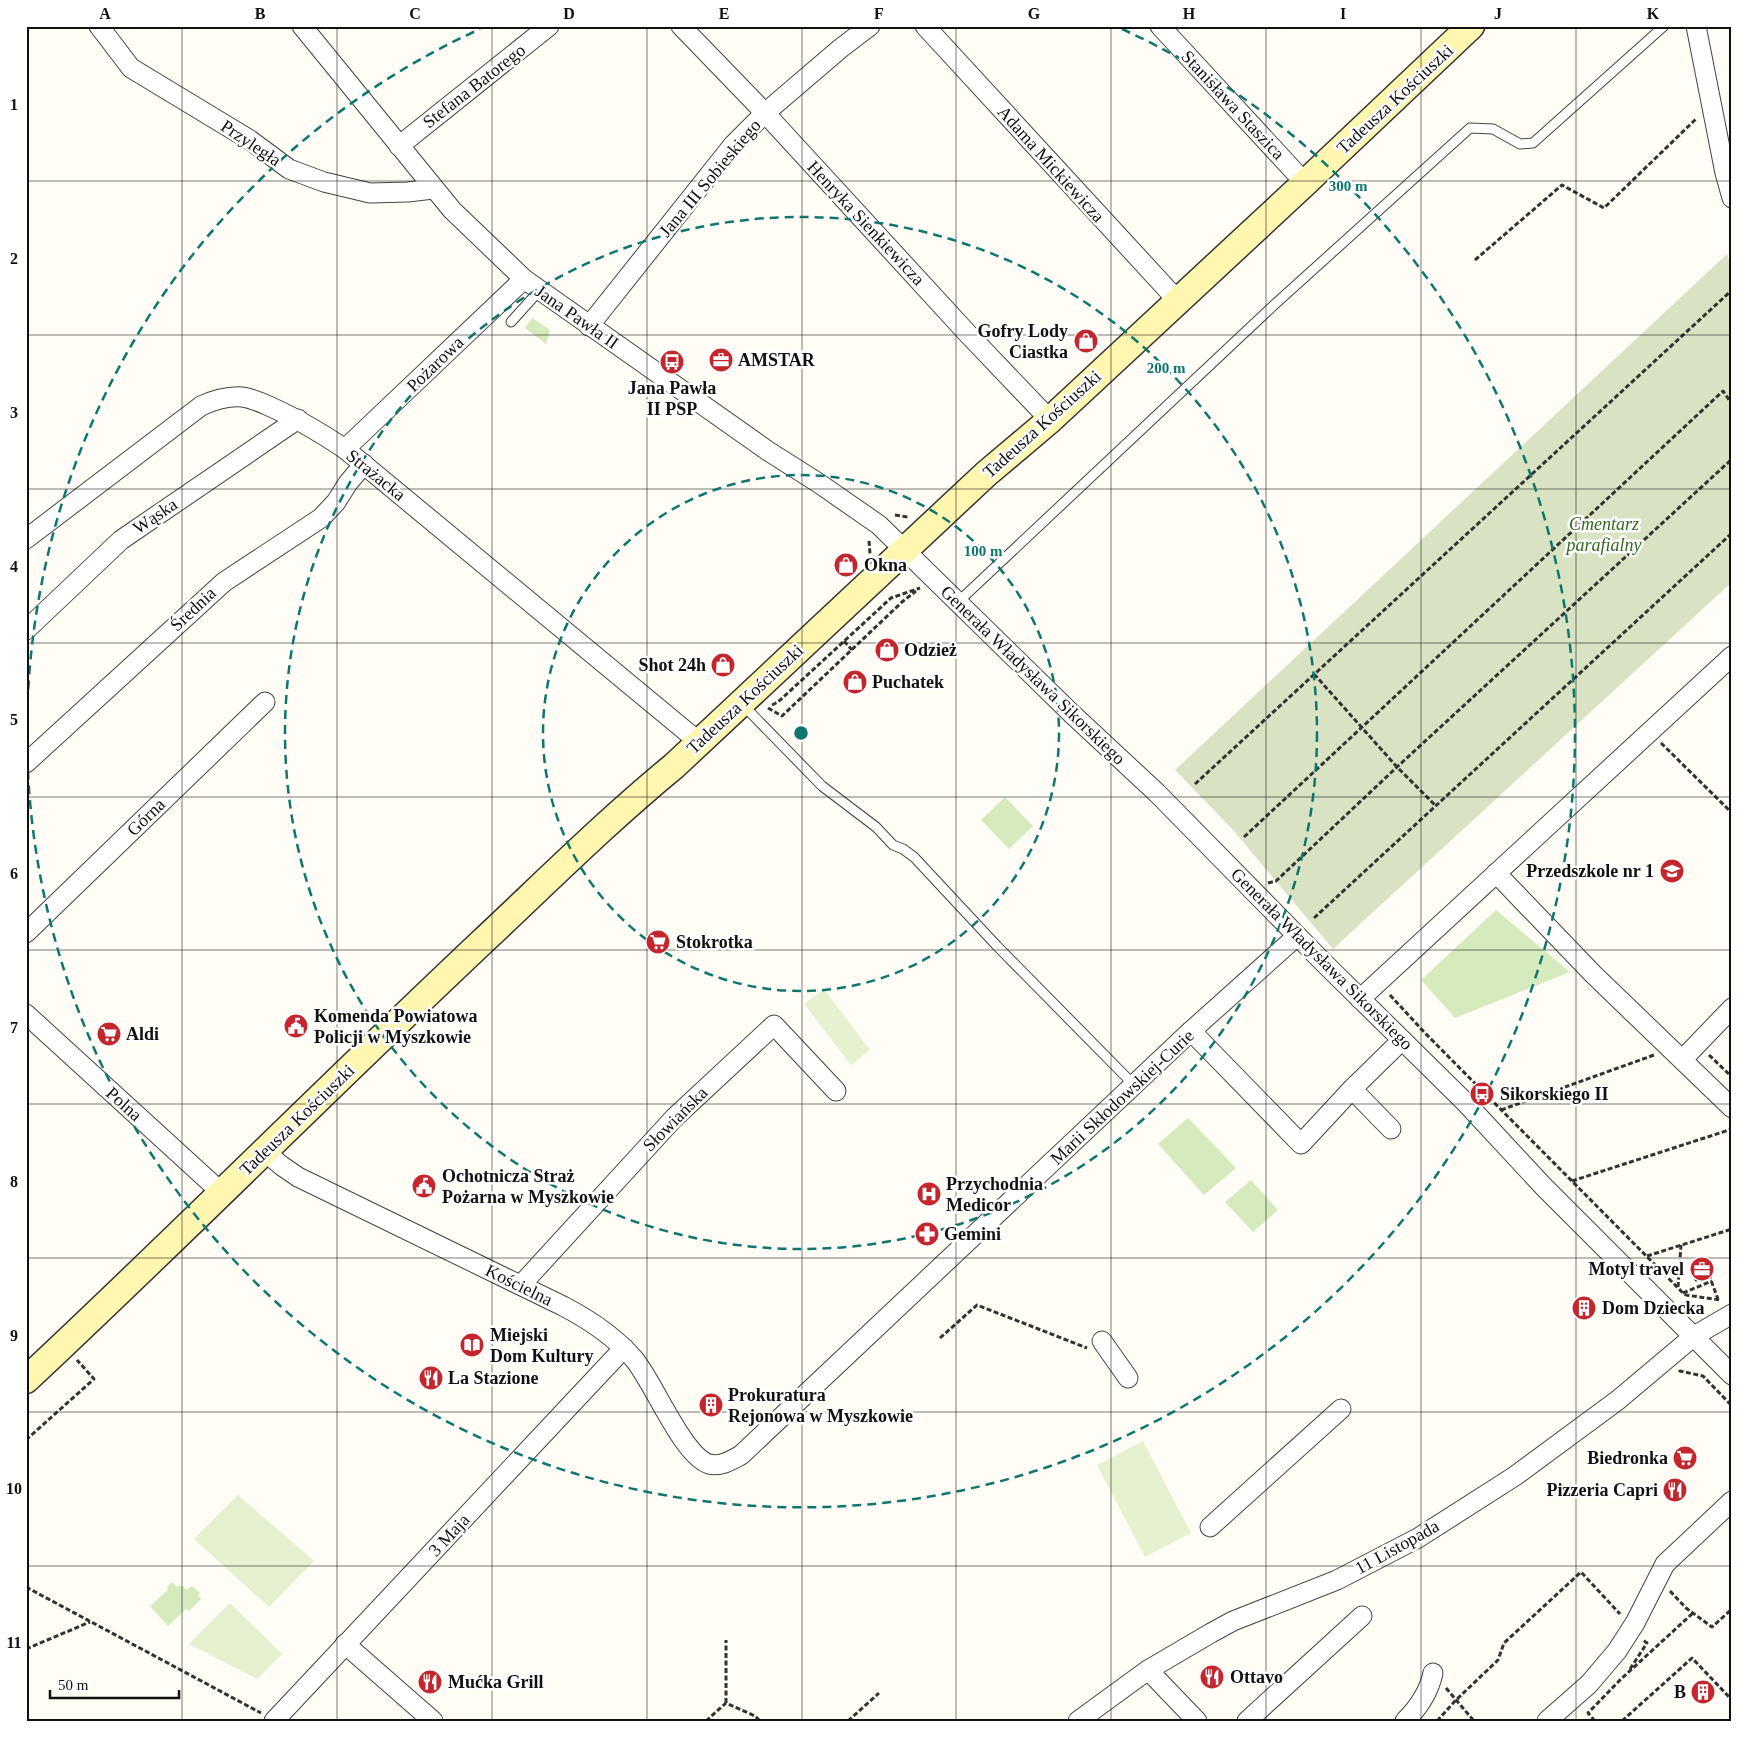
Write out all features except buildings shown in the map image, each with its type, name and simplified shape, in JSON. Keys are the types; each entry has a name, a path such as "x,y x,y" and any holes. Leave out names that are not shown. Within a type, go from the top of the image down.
{"main road":[{"name":"Tadeusza Kościuszki","path":"26,1380 265,1152 409,1011 641,792 674,766 740,702 992,468 1050,420 1305,184 1471,26"}],"street":[{"name":"Przyległa","path":"100,26 130,68 250,140 289,168 324,182 370,193 433,189"},
{"name":"Jana Pawła II","path":"302,26 433,189 471,230 524,279 768,451 879,525 905,550"},
{"name":"Stefana Batorego","path":"399,146 549,26"},
{"name":"Henryka Sienkiewicza","path":"681,26 765,113 968,334 1050,420"},
{"name":"Jana III Sobieskiego","path":"589,326 733,145 765,113 841,48 870,26"},
{"name":"Adama Mickiewicza","path":"925,26 1178,301"},
{"name":"Stanisława Staszica","path":"1160,26 1305,184"},
{"path":"1696,26 1725,173 1732,198"},
{"name":"Pożarowa","path":"345,449 524,279"},
{"name":"Strażacka","path":"26,539 200,406 213,400 227,398 242,397 258,401 298,419 345,449 699,742"},
{"name":"Wąska","path":"26,630 121,540 298,419"},
{"name":"Średnia","path":"26,763 224,582 321,518 336,502 348,483 364,464"},
{"name":"Generała Władysława Sikorskiego","path":"905,550 1071,713 1157,793 1360,999 1478,1115 1543,1186 1732,1375"},
{"path":"1360,999 1732,656"},
{"name":"Górna","path":"26,933 265,702"},
{"path":"1496,873 1592,974 1732,1108"},
{"name":"Marii Skłodowskiej-Curie","path":"728,1462 741,1455 1135,1086 1191,1031 1298,936"},
{"path":"1677,1054 1698,1044 1732,1008"},
{"name":"Polna","path":"26,1014 222,1193"},
{"name":"Słowiańska","path":"521,1286 674,1118 774,1026 836,1092"},
{"path":"1191,1031 1301,1144 1352,1089 1402,1040"},
{"path":"1352,1089 1391,1129"},
{"name":"Kościelna","path":"265,1152 298,1177 582,1316 607,1333 624,1348 645,1373 689,1449 708,1464 716,1465 728,1462"},
{"name":"11 Listopada","path":"1078,1721 1148,1670 1191,1644 1234,1621 1336,1580 1418,1538 1515,1476 1603,1412 1662,1365 1694,1336 1730,1315"},
{"path":"1097,1345 1128,1378"},
{"name":"3 Maja","path":"274,1720 624,1348"},
{"path":"1210,1526 1341,1410"},
{"path":"1547,1721 1603,1669 1617,1651 1635,1623 1665,1564 1732,1501"},
{"path":"1247,1721 1362,1616"},
{"path":"345,1644 433,1721"},
{"path":"1148,1670 1197,1721"},
{"path":"1405,1721 1414,1712 1430,1687 1433,1673"}],"lane":[{"path":"958,602 1274,305 1470,128 1493,129 1520,144 1533,143 1664,26"},
{"path":"511,322 540,290"},
{"path":"740,702 822,786 876,828 893,845 904,849 914,857 997,946 1135,1086"}],"path":[{"path":"1475,260 1562,185 1604,208 1712,104"},
{"path":"1195,784 1732,290"},
{"path":"1244,838 1723,391 1732,404"},
{"path":"1276,880 1732,459"},
{"path":"1314,918 1732,533"},
{"path":"768,708 782,716 902,602 919,590"},
{"path":"844,641 852,650"},
{"path":"1314,674 1397,767 1435,805"},
{"path":"1649,732 1732,813"},
{"path":"1378,983 1683,1293 1725,1301 1730,1315"},
{"path":"1698,1044 1731,1076"},
{"path":"1501,1110 1677,1054"},
{"path":"1572,1181 1732,1129"},
{"path":"1647,1256 1732,1229"},
{"path":"1678,1287 1681,1245"},
{"path":"1696,1278 1696,1280 1709,1275 1718,1300"},
{"path":"1683,1293 1712,1282"},
{"path":"940,1338 978,1305 1097,1345"},
{"path":"26,1440 94,1379 64,1345"},
{"path":"1662,1365 1672,1378 1680,1371 1703,1376 1732,1406"},
{"path":"1437,1721 1498,1660 1504,1643 1581,1572 1619,1613 1635,1623"},
{"path":"1657,1578 1693,1613 1712,1627 1732,1609"},
{"path":"26,1587 274,1720"},
{"path":"1595,1721 1588,1713 1620,1679 1693,1613"},
{"path":"26,1649 90,1622"},
{"path":"706,1721 726,1703 726,1640"},
{"path":"1622,1721 1692,1658 1732,1700"},
{"path":"1433,1673 1474,1721"},
{"path":"848,1721 879,1693"},
{"path":"726,1703 756,1716 760,1721"}],"green space":[{"name":"Cmentarz parafialny","path":"1727,254 1732,269 1732,582 1333,949 1233,830 1175,770"},
{"path":"532,318 550,330 546,344 525,328"},
{"path":"1005,797 1033,826 1009,849 981,820"},
{"path":"1496,910 1570,972 1455,1018 1421,980"},
{"path":"824,989 870,1050 851,1065 804,1004"},
{"path":"1188,1118 1236,1168 1204,1195 1158,1144"},
{"path":"1251,1180 1278,1210 1253,1232 1225,1202"},
{"path":"1143,1441 1191,1533 1145,1557 1097,1465"},
{"path":"238,1495 314,1561 269,1607 194,1539"},
{"path":"172,1582 177,1587 181,1585 187,1590 192,1586 200,1593 198,1595 201,1599 189,1611 186,1609 168,1626 150,1606 168,1590 167,1587"},
{"path":"230,1603 282,1654 257,1679 189,1644"}],"place":[{"name":"Gofry Lody Ciastka","path":"1086,341"},
{"name":"AMSTAR","path":"721,360"},
{"name":"Jana Pawła II PSP","path":"672,362"},
{"name":"Okna","path":"846,565"},
{"name":"Odzież","path":"887,650"},
{"name":"Shot 24h","path":"723,665"},
{"name":"Puchatek","path":"855,682"},
{"name":"Przedszkole nr 1","path":"1672,871"},
{"name":"Stokrotka","path":"658,942"},
{"name":"Komenda Powiatowa Policji w Myszkowie","path":"296,1026"},
{"name":"Aldi","path":"109,1034"},
{"name":"Sikorskiego II","path":"1482,1094"},
{"name":"Ochotnicza Straż Pożarna w Myszkowie","path":"424,1186"},
{"name":"Przychodnia Medicor","path":"929,1194"},
{"name":"Gemini","path":"927,1234"},
{"name":"Motyl travel","path":"1702,1269"},
{"name":"Dom Dziecka","path":"1584,1308"},
{"name":"Miejski Dom Kultury","path":"472,1345"},
{"name":"La Stazione","path":"431,1378"},
{"name":"Prokuratura Rejonowa w Myszkowie","path":"711,1405"},
{"name":"Biedronka","path":"1685,1458"},
{"name":"Pizzeria Capri","path":"1675,1490"},
{"name":"Ottavo","path":"1212,1677"},
{"name":"Mućka Grill","path":"430,1682"},
{"name":"B","path":"1703,1692"}]}
